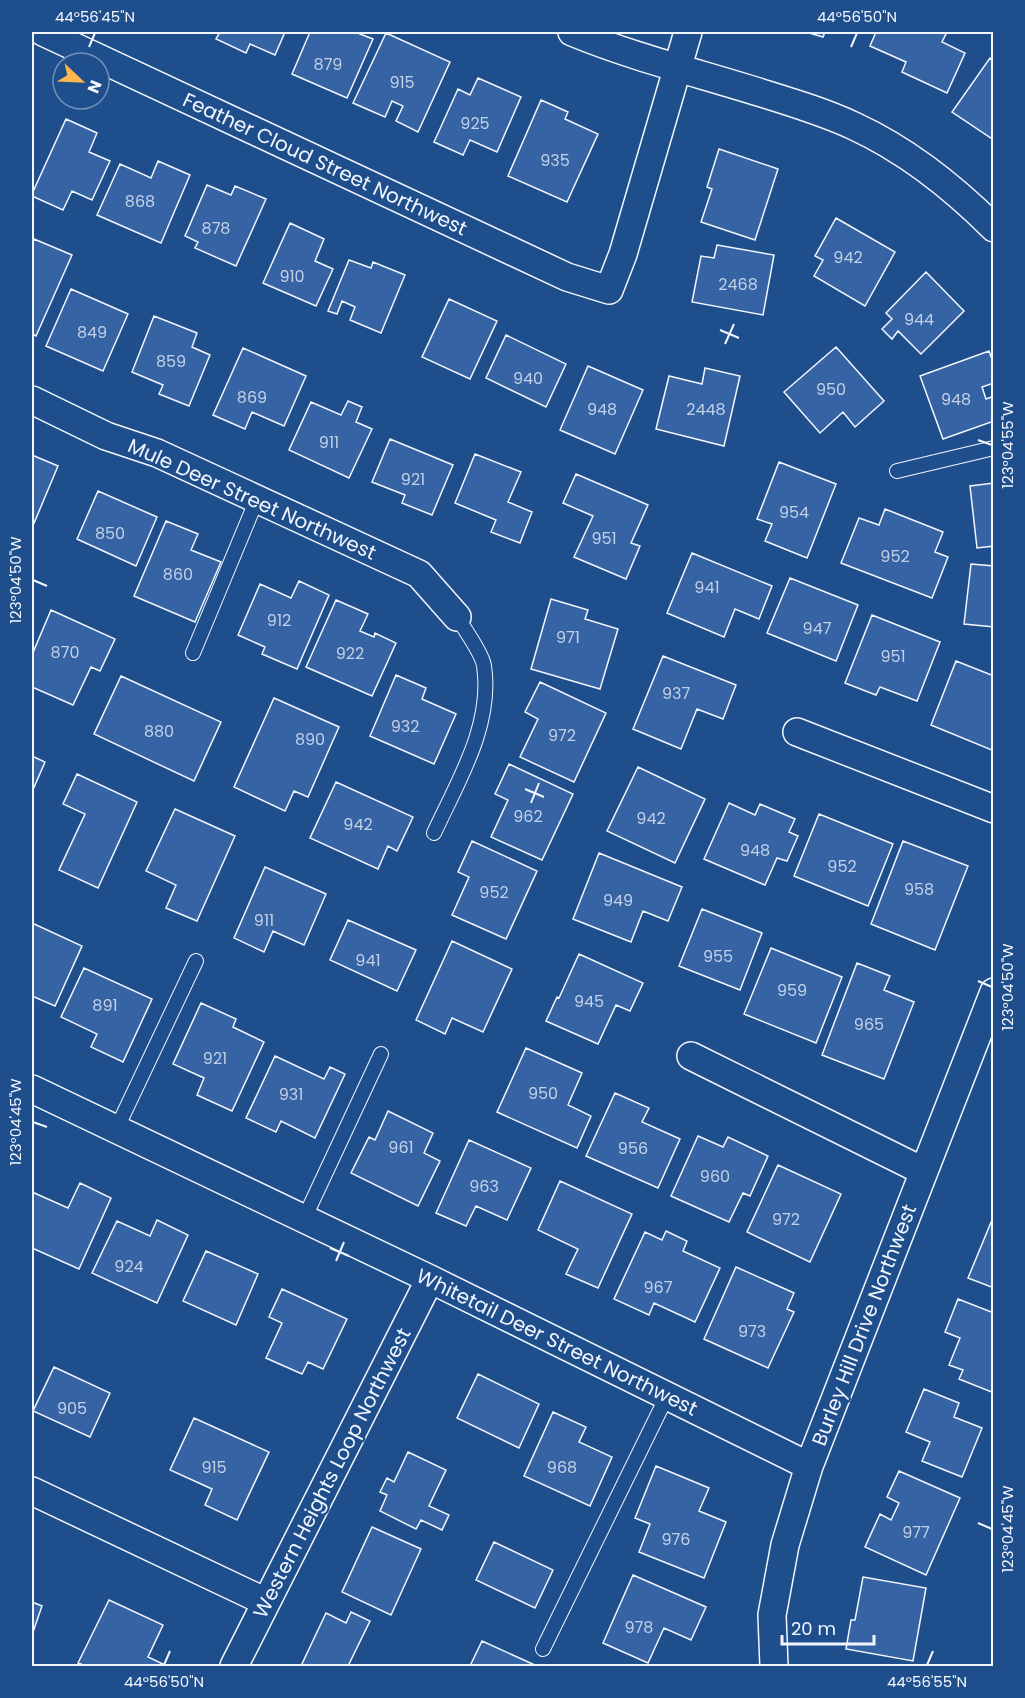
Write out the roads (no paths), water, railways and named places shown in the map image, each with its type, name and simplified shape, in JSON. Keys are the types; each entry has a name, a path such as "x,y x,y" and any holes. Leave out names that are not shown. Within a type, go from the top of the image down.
{"street":[{"name":"Feather Cloud Street Northwest","path":"43,32 567,277 609,290 623,254 677,68"},
{"path":"572,32 611,48 816,111 854,126 896,149 934,174 993,228"},
{"path":"677,68 688,32"},
{"name":"Mule Deer Street Northwest","path":"32,400 106,436 157,453 419,574 458,617"},
{"path":"797,732 993,809"},
{"name":"Burley Hill Drive Northwest","path":"774,1666 772,1615 785,1545 809,1466 993,995"},
{"path":"691,1056 923,1171"},
{"name":"Whitetail Deer Street Northwest","path":"32,1089 430,1279 809,1466"},
{"name":"Western Heights Loop Northwest","path":"234,1666 430,1279"},
{"path":"32,1491 267,1602"}],"lane":[{"path":"897,471 993,447"},
{"path":"193,653 257,499"},
{"path":"434,832 474,747 485,706 484,664 458,617"},
{"path":"116,1130 196,961"},
{"path":"304,1219 381,1054"},
{"path":"543,1648 667,1396"}]}
